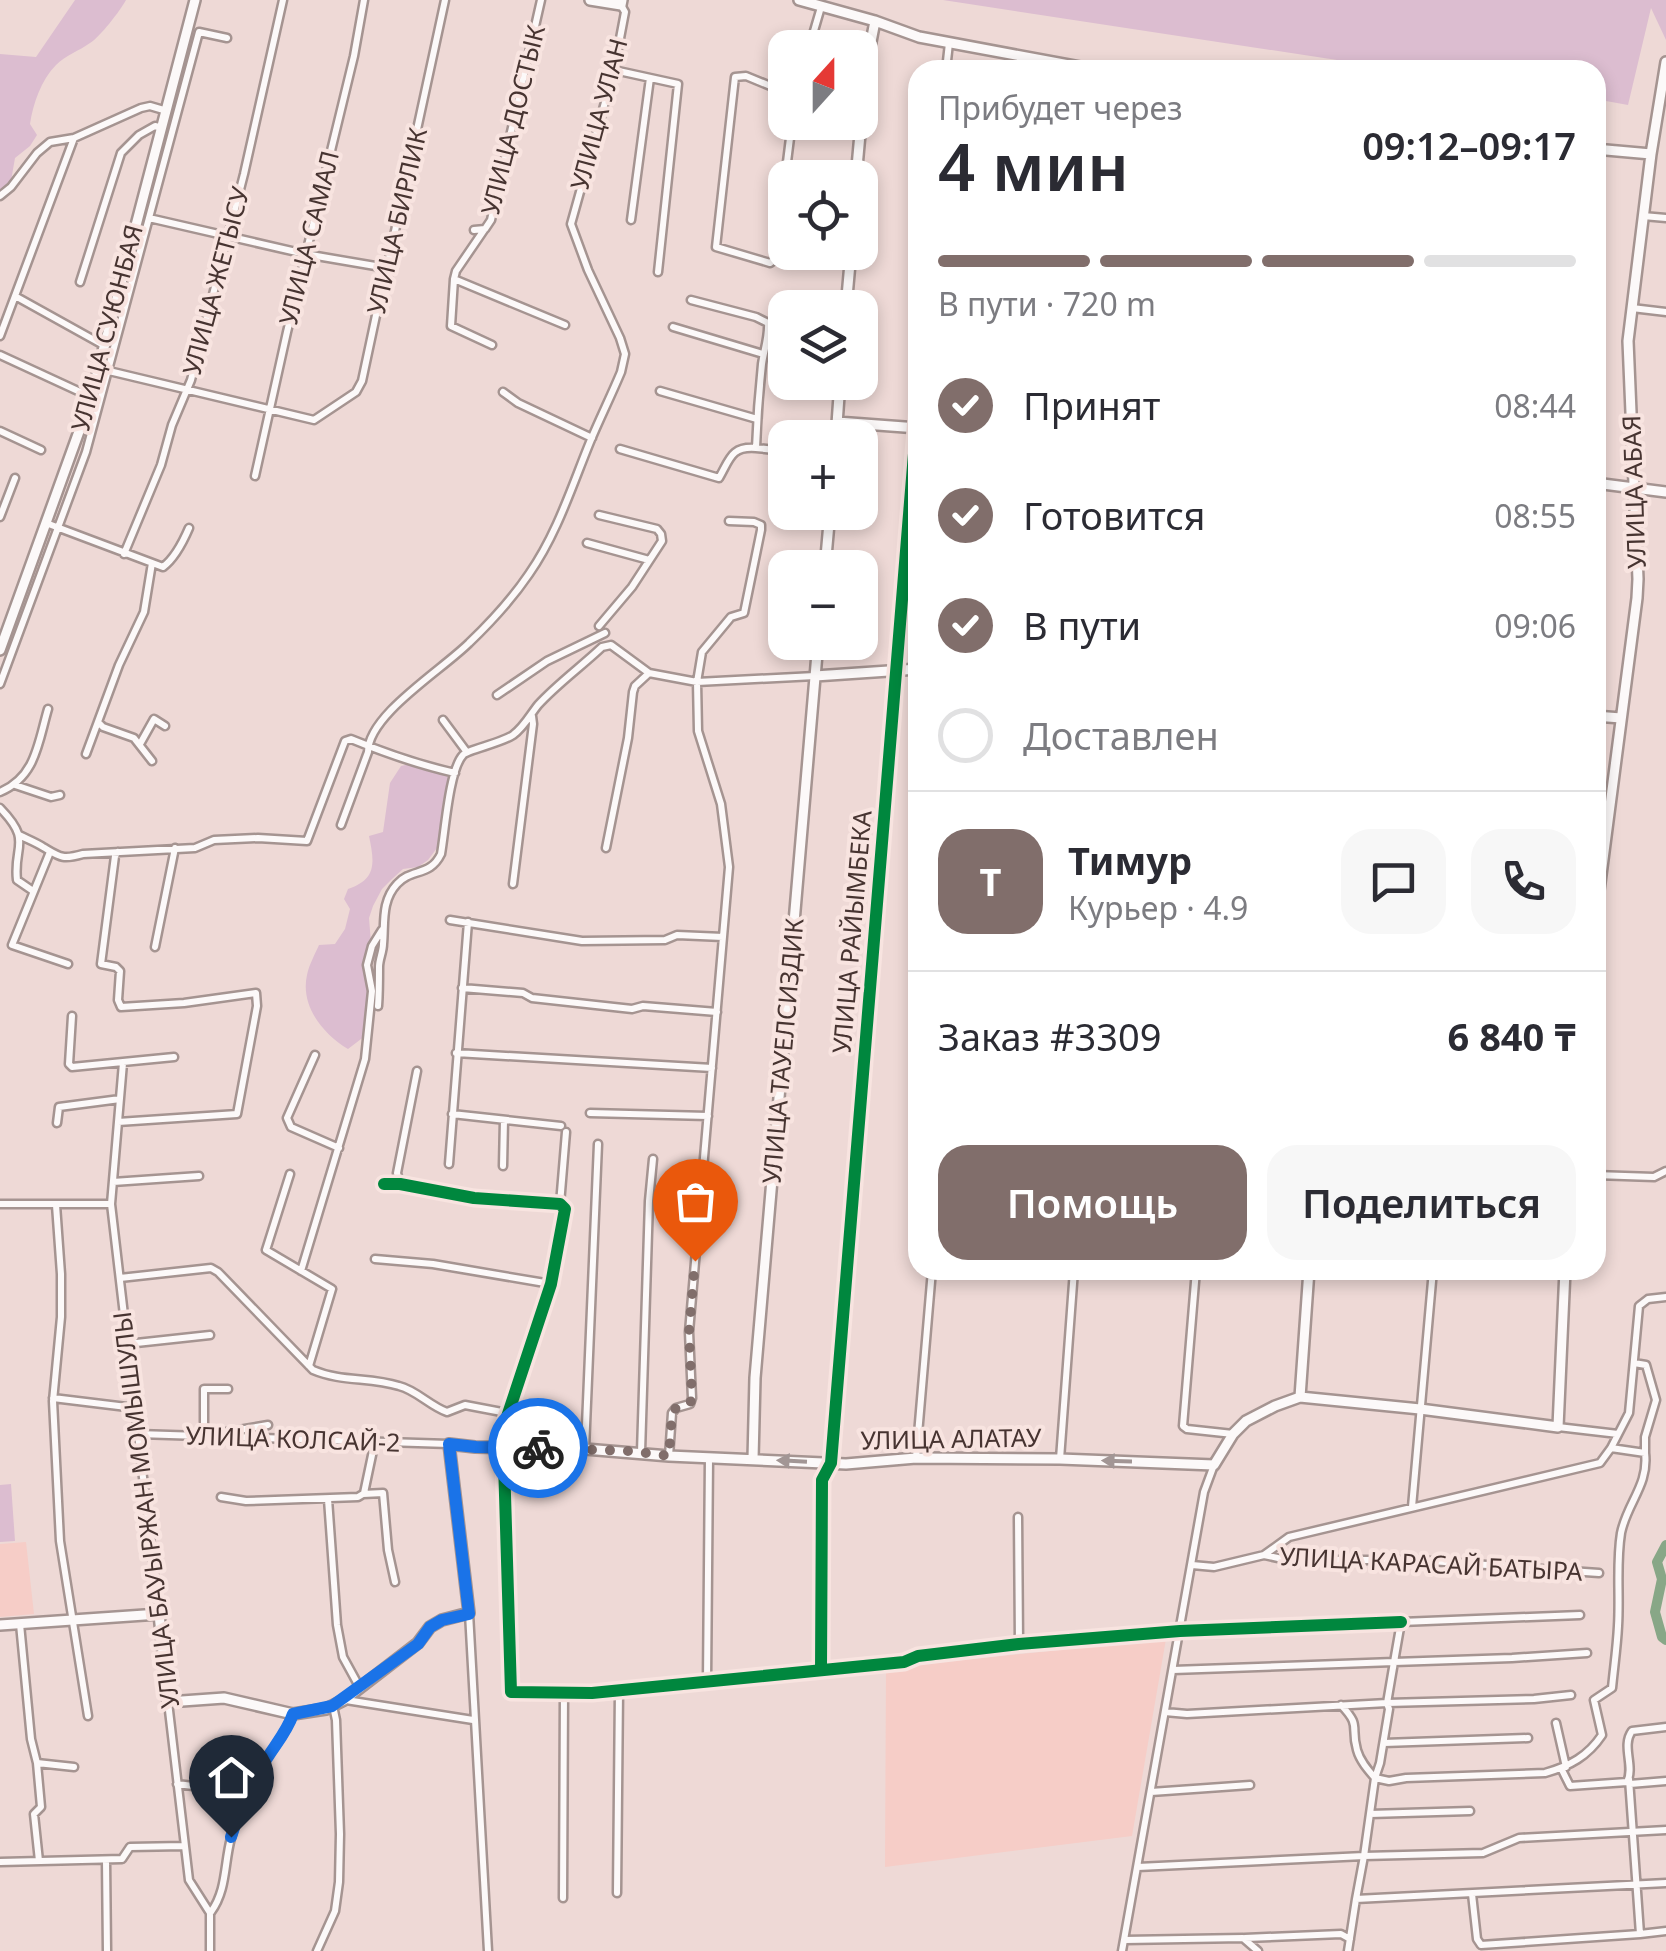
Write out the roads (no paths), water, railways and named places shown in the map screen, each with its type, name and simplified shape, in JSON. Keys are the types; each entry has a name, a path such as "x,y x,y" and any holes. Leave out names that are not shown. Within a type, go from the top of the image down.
{"street":[{"name":"УЛИЦА СУЮНБАЯ","path":"0,650 5,621 46,524 91,398 195,0"},
{"name":"УЛИЦА ЖЕТЫСУ","path":"124,554 191,380 282,0"},
{"name":"УЛИЦА САМАЛ","path":"255,476 364,0"},
{"name":"УЛИЦА БИРЛИК","path":"268,410 314,420 356,392 362,381 378,306 388,281 387,268 445,0"},
{"name":"УЛИЦА ДОСТЫК","path":"474,230 485,229 491,220 541,0"},
{"path":"590,0 621,2"},
{"path":"799,0 919,38 1019,60"},
{"name":"УЛИЦА УЛАН","path":"592,438 625,354 572,224 614,70 624,12 621,2"},
{"path":"814,30 821,7"},
{"path":"858,160 866,68 875,21"},
{"path":"0,684 77,481 199,32 227,38"},
{"path":"947,60 949,42"},
{"name":"УЛИЦА АБАЯ","path":"1606,835 1638,579 1628,341 1666,62"},
{"path":"614,70 678,84 658,272"},
{"path":"768,85 746,76 735,77 716,247 768,262"},
{"path":"632,220 650,78"},
{"path":"0,196 50,142 74,138 141,108 150,106 166,111"},
{"path":"80,282 121,153 139,134 155,126 162,128"},
{"path":"0,336 74,138"},
{"path":"1606,150 1651,154"},
{"path":"138,215 305,254 387,268"},
{"path":"1644,216 1666,218"},
{"path":"485,229 454,279 451,326 492,345"},
{"path":"454,279 565,325"},
{"path":"15,296 105,346"},
{"path":"691,300 764,320 769,328 756,418 756,448"},
{"path":"1632,308 1666,312"},
{"path":"673,327 763,354"},
{"path":"0,356 91,398"},
{"path":"109,371 268,410"},
{"path":"660,391 756,418"},
{"path":"342,825 374,728 467,646 505,606 530,572 566,505 592,438 518,404 503,392"},
{"path":"878,425 908,427"},
{"path":"0,431 41,450"},
{"path":"620,449 719,478 742,447 768,450"},
{"path":"0,517 15,478"},
{"path":"1606,484 1666,492"},
{"path":"599,515 656,529 662,541 632,587 599,626"},
{"path":"669,1456 672,1413 690,1404 692,1398 689,1332 729,867 720,804 698,731 696,682 702,652 732,617 744,613 761,525 729,520"},
{"path":"46,524 163,567 190,528"},
{"name":"УЛИЦА РАЙЫМБЕКА","path":"820,1670 822,1480 831,1463 908,527"},
{"path":"587,542 650,560"},
{"path":"86,754 119,665 144,612 152,563"},
{"path":"496,695 547,661 605,634"},
{"path":"466,751 509,738 602,647 612,645 649,673 696,682 908,669"},
{"name":"УЛИЦА ТАУЕЛСИЗДИК","path":"753,1459 755,1378 816,660"},
{"path":"606,848 633,692 649,673"},
{"path":"0,792 15,785 31,766 48,709"},
{"path":"513,884 532,714"},
{"path":"1606,717 1621,718"},
{"path":"140,744 154,719 166,726"},
{"path":"443,720 466,751"},
{"path":"98,722 127,734 152,761"},
{"path":"0,808 19,834 56,856 71,858 83,854 195,848 214,840 307,840 345,741 351,739 454,774"},
{"path":"378,1006 379,962 384,945 382,914 396,884 435,865 442,854 454,774 466,751"},
{"path":"15,785 51,798 60,795"},
{"path":"19,834 17,880 34,892"},
{"path":"155,947 175,848"},
{"path":"50,852 12,945 68,964"},
{"path":"118,852 101,964 120,971 121,1008 256,993 257,1006 237,1114 118,1122"},
{"path":"450,920 582,941 665,940 677,934 723,937"},
{"path":"449,1164 468,922"},
{"path":"302,1271 365,1060 372,991 367,965 372,946 383,929"},
{"path":"462,988 632,1009 643,1006 716,1012"},
{"path":"72,1016 68,1064 72,1067 174,1057"},
{"path":"456,1053 712,1068"},
{"path":"315,1055 287,1118 291,1127 339,1148"},
{"name":"УЛИЦА БАУЫРЖАН МОМЫШУЛЫ","path":"123,1064 111,1204 184,1846 189,1880 210,1913 210,1951"},
{"path":"400,1184 398,1173 417,1071"},
{"path":"57,1123 59,1106 120,1099"},
{"path":"590,1113 708,1116"},
{"path":"452,1114 564,1129 560,1204"},
{"path":"503,1166 504,1120"},
{"path":"585,1449 598,1144"},
{"path":"640,1452 648,1201 653,1158"},
{"path":"1606,1176 1654,1177 1666,1172"},
{"path":"290,1174 266,1250 332,1289 309,1366"},
{"path":"113,1182 199,1176"},
{"path":"384,1184 474,1198 560,1204 565,1209 551,1284 503,1429 511,1692 619,1690 906,1662 918,1656 1018,1644 1180,1631 1580,1614"},
{"path":"0,1204 111,1204"},
{"path":"56,1205 61,1274 53,1398 60,1541 88,1716"},
{"path":"375,1258 551,1284"},
{"path":"120,1278 211,1268 313,1370 329,1377 401,1386 447,1412 465,1405 507,1413"},
{"path":"916,1458 931,1280"},
{"path":"1060,1460 1073,1280"},
{"path":"1195,1280 1183,1426 1233,1434"},
{"path":"1300,1397 1308,1280"},
{"path":"1412,1507 1432,1280"},
{"path":"1558,1427 1565,1280"},
{"path":"1264,1555 1288,1537 1600,1464 1629,1412 1639,1306 1648,1299 1666,1296"},
{"path":"127,1344 210,1335"},
{"path":"1341,1705 1354,1718 1357,1750 1375,1778 1388,1781 1546,1773 1564,1768 1592,1749 1602,1735 1594,1700 1612,1688 1620,1543 1628,1510 1646,1472 1644,1437 1656,1404 1646,1366 1634,1363"},
{"path":"228,1390 204,1388 204,1436 268,1425"},
{"path":"1122,1951 1204,1492 1214,1465 1233,1434 1246,1422 1300,1397 1618,1434"},
{"path":"53,1398 135,1408"},
{"name":"УЛИЦА КОЛСАЙ-2","path":"138,1434 449,1444"},
{"path":"364,1494 375,1440"},
{"path":"449,1444 469,1614 488,1951"},
{"name":"УЛИЦА АЛАТАУ","path":"449,1444 831,1463 916,1458 1214,1465"},
{"path":"1611,1448 1645,1452"},
{"path":"707,1681 709,1458"},
{"path":"221,1497 246,1501 328,1499 383,1493 394,1582"},
{"path":"328,1499 337,1625 344,1657 360,1688"},
{"path":"1018,1517 1018,1644"},
{"name":"УЛИЦА КАРАСАЙ БАТЫРА","path":"1192,1564 1214,1567 1264,1555 1287,1560 1416,1560 1599,1573"},
{"path":"0,1626 159,1614"},
{"path":"168,1702 224,1698 293,1714 332,1706 418,1644 430,1627 469,1614"},
{"path":"1348,1951 1401,1622"},
{"path":"20,1624 41,1808 34,1814 39,1862"},
{"path":"1173,1670 1587,1653"},
{"path":"616,1893 619,1690"},
{"path":"563,1898 564,1691"},
{"path":"1165,1712 1534,1700 1571,1695"},
{"path":"344,1700 473,1720"},
{"path":"317,1951 335,1910 340,1882 336,1720 332,1706"},
{"path":"210,1913 221,1897 231,1837 248,1793 293,1714"},
{"path":"1556,1723 1570,1786 1666,1780"},
{"path":"1640,1934 1628,1737 1632,1730 1666,1727"},
{"path":"1384,1743 1528,1738"},
{"path":"36,1763 74,1767"},
{"path":"178,1784 248,1793"},
{"path":"1151,1792 1250,1785"},
{"path":"1370,1814 1470,1810"},
{"path":"1138,1867 1483,1853 1519,1838 1666,1830"},
{"path":"0,1862 122,1859 130,1847 184,1846"},
{"path":"106,1860 107,1951"},
{"path":"1356,1899 1666,1883"},
{"path":"1472,1894 1481,1945 1666,1931"},
{"path":"1125,1940 1341,1934 1350,1939"},
{"path":"1243,1938 1258,1951"}],"waterway":[{"path":"1666,1545 1657,1562 1662,1579 1655,1612 1666,1640"}]}
